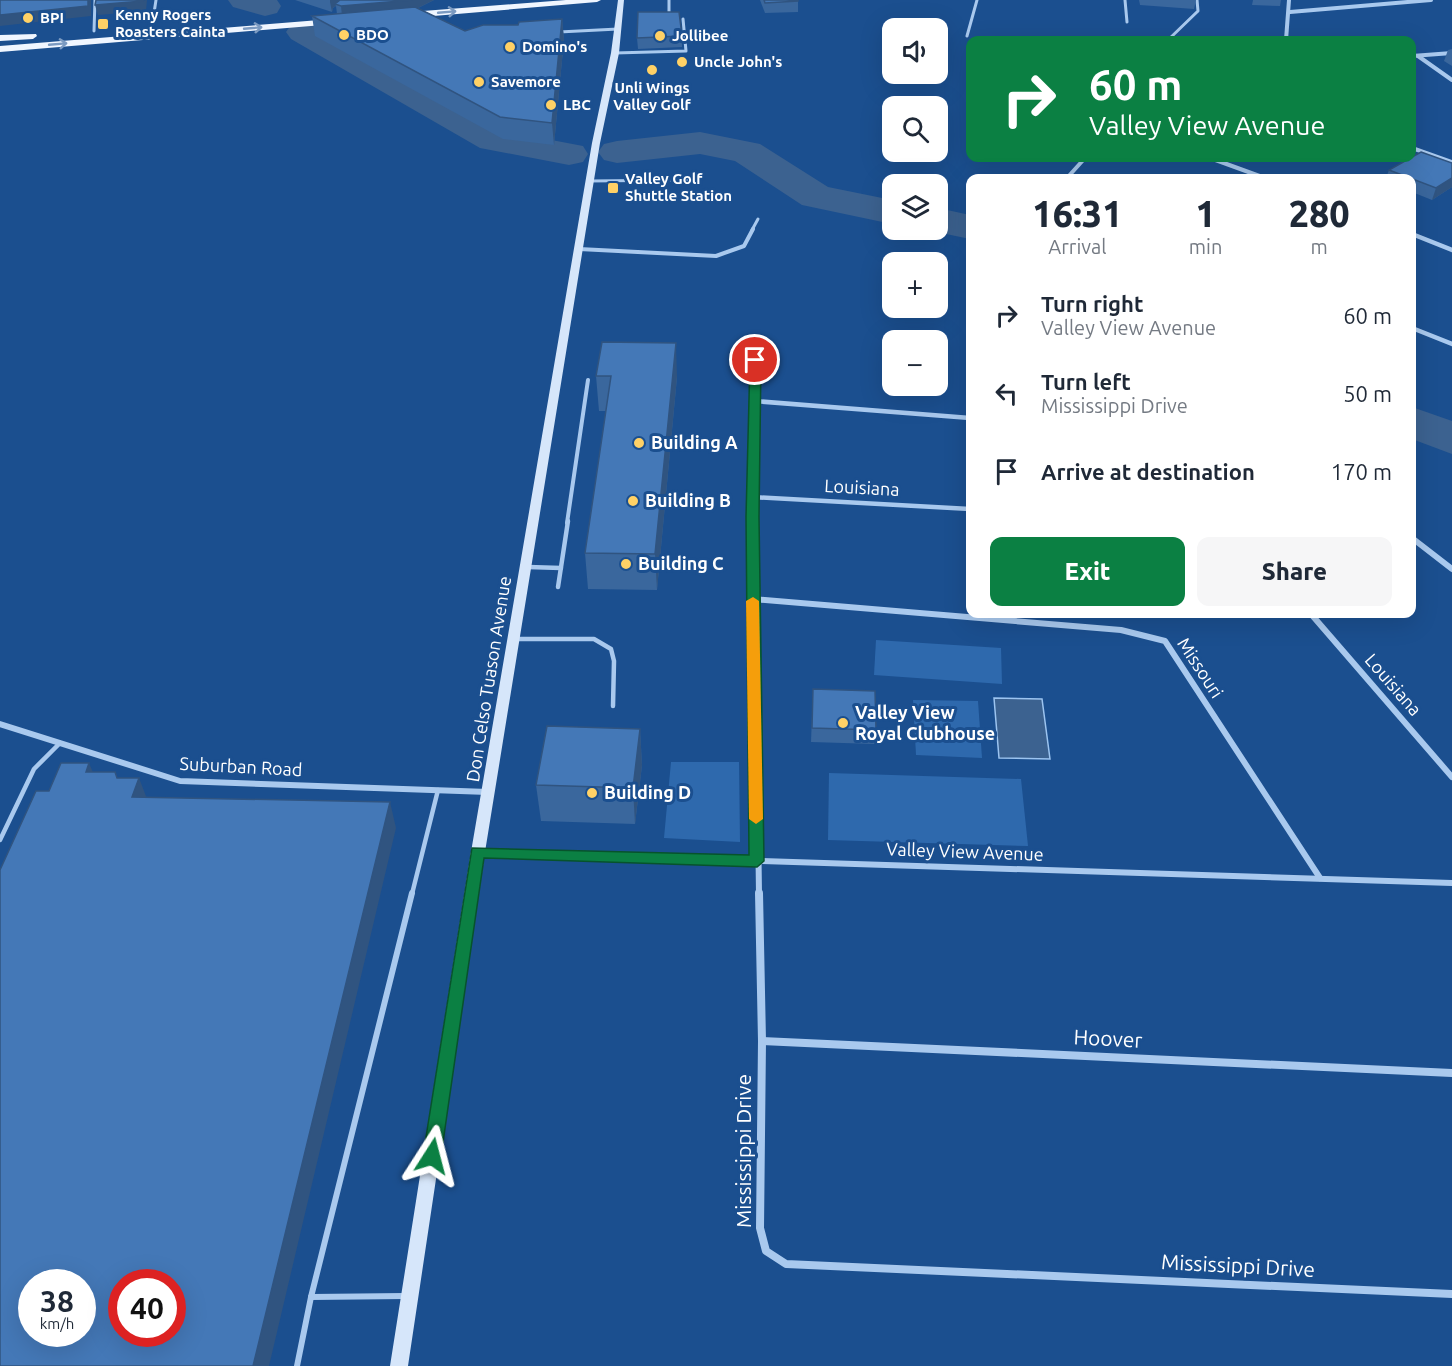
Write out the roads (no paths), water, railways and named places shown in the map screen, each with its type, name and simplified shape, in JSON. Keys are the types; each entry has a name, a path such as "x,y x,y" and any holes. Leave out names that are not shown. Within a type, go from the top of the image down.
{"main road":[{"path":"405,6 476,0"},
{"path":"402,16 597,0"},
{"path":"0,49 343,21"},
{"path":"141,27 164,25"},
{"path":"0,38 129,28"}],"street":[{"name":"Don Celso Tuason Avenue","path":"399,1366 478,852 589,181 615,53 621,0"},
{"path":"1287,36 1290,12 1289,0"},
{"path":"1290,12 1431,0"},
{"path":"1418,56 1452,53"},
{"path":"1418,56 1452,80"},
{"path":"1416,149 1452,162"},
{"path":"1071,174 1081,162"},
{"path":"1221,162 1254,174"},
{"path":"1416,236 1452,250"},
{"path":"1416,330 1452,344"},
{"name":"Mississippi Drive","path":"755,360 753,599 762,1041 760,1228 766,1251 786,1264 1452,1294"},
{"path":"754,401 966,418"},
{"name":"Louisiana","path":"753,497 966,509"},
{"path":"1416,541 1452,569"},
{"name":"Missouri","path":"753,599 966,617"},
{"name":"Missouri","path":"979,618 1121,630 1165,641 1320,878"},
{"name":"Louisiana","path":"1314,618 1452,777"},
{"name":"Suburban Road","path":"0,724 180,781 488,792"},
{"name":"Valley View Avenue","path":"478,852 1452,883"},
{"name":"Hoover","path":"762,1041 1452,1073"}],"lane":[{"path":"94,31 95,0"},
{"path":"152,26 156,0"},
{"path":"669,0 669,17"},
{"path":"967,36 976,0"},
{"path":"1125,0 1127,22"},
{"path":"1171,36 1176,28 1190,21 1198,12 1197,0"},
{"path":"615,53 686,51 683,19"},
{"path":"548,33 618,29"},
{"path":"589,181 687,180"},
{"path":"578,249 716,256 731,253 744,246 758,219"},
{"path":"558,587 588,380"},
{"path":"526,567 561,568"},
{"path":"514,639 594,639 611,649 614,661 613,706"},
{"path":"0,840 34,769 60,743"},
{"path":"297,1366 312,1297 438,790"},
{"path":"312,1297 411,1296"}],"waterway":[{"path":"244,0 265,6"},
{"path":"303,32 493,140 569,154"},
{"path":"617,152 700,143 747,152 816,197 882,210"},
{"path":"948,222 966,226"},
{"path":"1416,424 1452,439"}],"place":[{"name":"BPI","path":"28,18"},
{"name":"Kenny Rogers Roasters Cainta","path":"103,24"},
{"name":"BDO","path":"344,35"},
{"name":"Jollibee","path":"660,36"},
{"name":"Domino's","path":"510,47"},
{"name":"Uncle John's","path":"682,62"},
{"name":"Unli Wings Valley Golf","path":"652,70"},
{"name":"Savemore","path":"479,82"},
{"name":"LBC","path":"551,105"},
{"name":"Valley Golf Shuttle Station","path":"613,188"},
{"name":"Building A","path":"639,443"},
{"name":"Building B","path":"633,501"},
{"name":"Building C","path":"626,564"},
{"name":"Valley View Royal Clubhouse","path":"843,723"},
{"name":"Building D","path":"592,793"}]}
